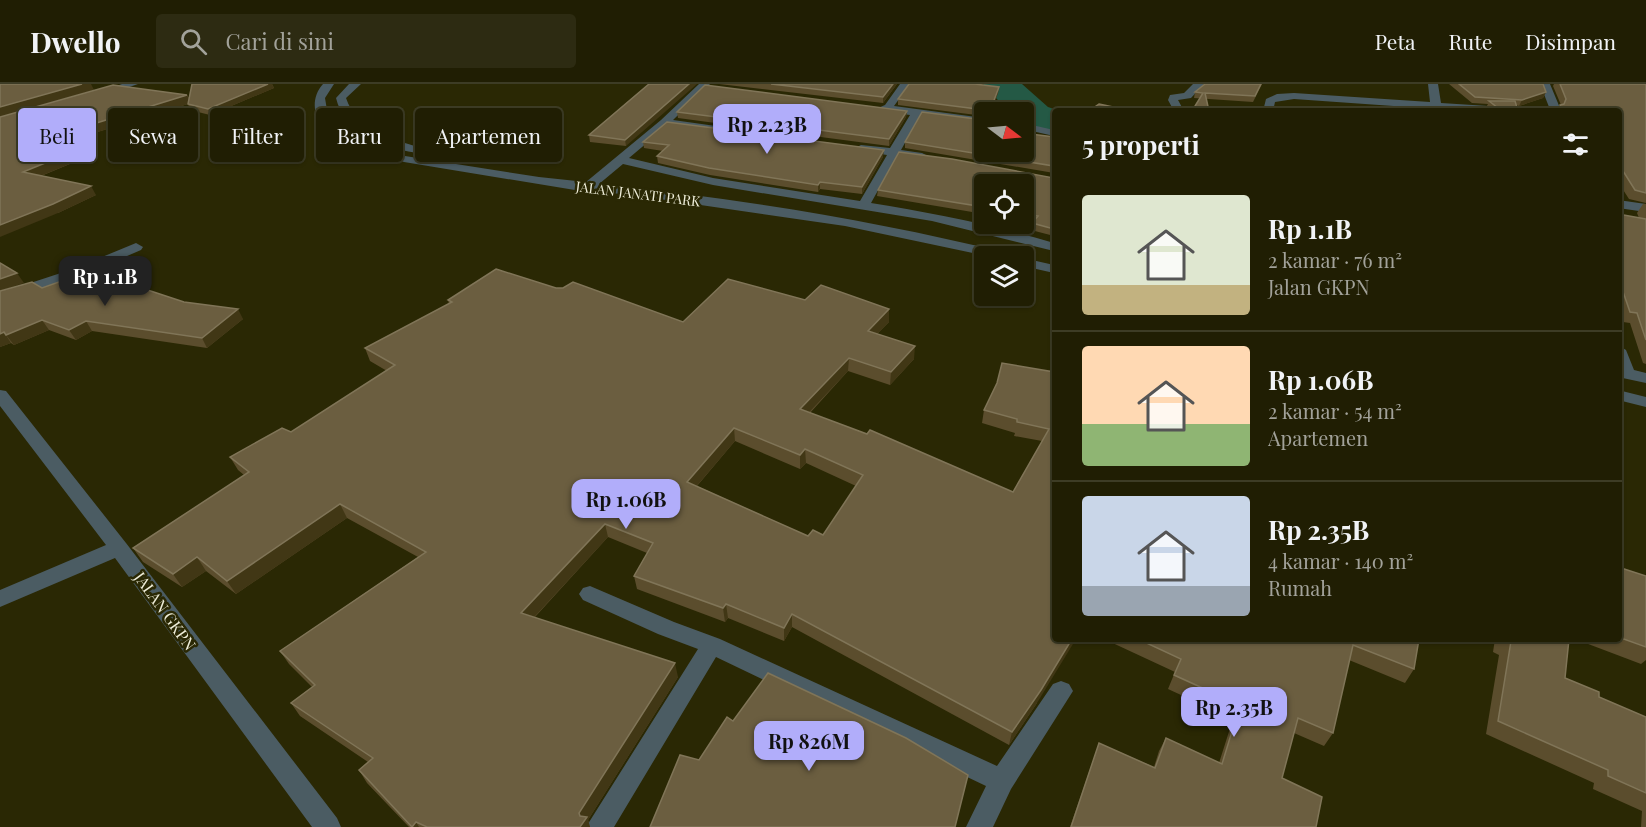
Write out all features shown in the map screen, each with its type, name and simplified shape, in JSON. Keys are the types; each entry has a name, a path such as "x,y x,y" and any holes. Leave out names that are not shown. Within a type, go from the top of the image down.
{"street":[{"path":"90,96 133,84"},
{"name":"JALAN JANATI PARK","path":"329,84 323,88 318,104 324,123 368,149 404,159 587,188 625,190 845,222 974,249"},
{"path":"356,84 349,88 341,98 342,108 361,127 396,144 430,153 597,178 625,190"},
{"path":"887,109 905,84"},
{"path":"1177,108 1173,100 1174,96 1187,96 1199,84"},
{"path":"1327,84 1327,98"},
{"path":"1433,84 1436,106"},
{"path":"1545,84 1555,108"},
{"path":"587,188 707,86"},
{"path":"1269,108 1270,101 1277,97 1327,98 1470,108"},
{"path":"876,108 974,120"},
{"path":"864,205 915,113"},
{"path":"666,122 732,131"},
{"path":"1034,128 1052,133"},
{"path":"845,146 929,157"},
{"path":"619,159 685,178 864,205 1005,232 1052,246"},
{"path":"1622,205 1646,208"},
{"path":"0,298 78,272 136,247"},
{"path":"1034,264 1052,269"},
{"path":"1623,373 1646,378"},
{"name":"JALAN GKPN","path":"0,395 119,548 328,827"},
{"path":"1622,396 1646,402"},
{"path":"0,599 119,548"},
{"path":"590,594 666,628 712,645 1002,781"},
{"path":"599,827 712,645"},
{"path":"979,827 1002,781 1061,691"}],"building":[{"path":"0,84 82,84 0,107"},
{"path":"192,84 268,84 208,109 188,104"},
{"path":"649,84 689,84 625,140 589,135"},
{"path":"771,84 893,84 883,97"},
{"path":"909,84 975,84 999,87 993,102 974,102 974,109 898,99"},
{"path":"1205,84 1261,84 1255,96 1205,93 1208,108 1194,108 1203,93 1195,92"},
{"path":"1459,84 1543,84 1546,92 1522,100 1475,97"},
{"path":"1560,84 1646,84 1646,193 1635,190 1622,169 1622,108 1561,108 1560,105 1564,104 1566,99"},
{"path":"113,85 187,95 145,108 108,108 108,119 96,123 96,108 32,108"},
{"path":"705,85 907,111 889,139 677,112"},
{"path":"1489,101 1515,101 1517,108 1498,108"},
{"path":"1099,104 1118,108 1093,108"},
{"path":"18,112 18,162 48,162 23,172 91,186 0,225 0,117"},
{"path":"922,112 974,119 974,153 905,142"},
{"path":"667,122 884,150 862,187 820,182 818,185 709,168 657,156 669,145 643,142"},
{"path":"1034,134 1052,137 1052,166 1029,162 1034,162"},
{"path":"899,152 1033,174 974,174 974,205 878,190"},
{"path":"1034,174 1052,178 1052,228 1034,224 1038,216 1034,215"},
{"path":"1622,215 1646,219 1646,340 1637,313 1630,312 1622,289"},
{"path":"0,263 17,273 0,279"},
{"path":"496,269 556,288 563,288 573,282 683,322 728,279 805,300 821,285 889,309 868,331 915,346 891,372 849,358 800,409 867,434 870,430 1013,492 1049,429 1017,422 1017,419 984,410 997,383 1002,363 1052,372 1052,642 1070,642 1012,732 792,614 784,628 726,604 723,608 634,576 653,543 605,524 521,613 675,663 579,813 580,816 587,817 580,827 427,827 416,822 412,827 359,770 373,758 291,703 315,685 280,651 426,552 340,504 227,581 197,557 173,574 133,548 249,472 230,457 282,428 291,432 395,365 365,348 452,302 448,300","holes":["734,428 800,455 805,449 863,475 823,535 813,530 808,536 687,482"]},
{"path":"90,271 184,302 238,309 202,338 86,321 69,330 42,320 6,335 4,332 0,334 0,291 32,282 42,288"},
{"path":"1622,568 1646,576 1646,647 1622,638"},
{"path":"1144,642 1418,642 1414,669 1353,645 1333,733 1298,718 1282,778 1322,797 1316,827 1071,827 1099,743 1155,768 1166,738 1222,764 1240,705 1174,675 1181,659"},
{"path":"1511,642 1569,642 1565,678 1599,692 1599,697 1646,717 1646,793 1608,776 1608,770 1498,721"},
{"path":"768,673 906,738 968,775 955,827 650,827 680,755 699,760 727,717 733,721"}],"waterway":[{"path":"1001,84 1034,115 1052,121"}]}
